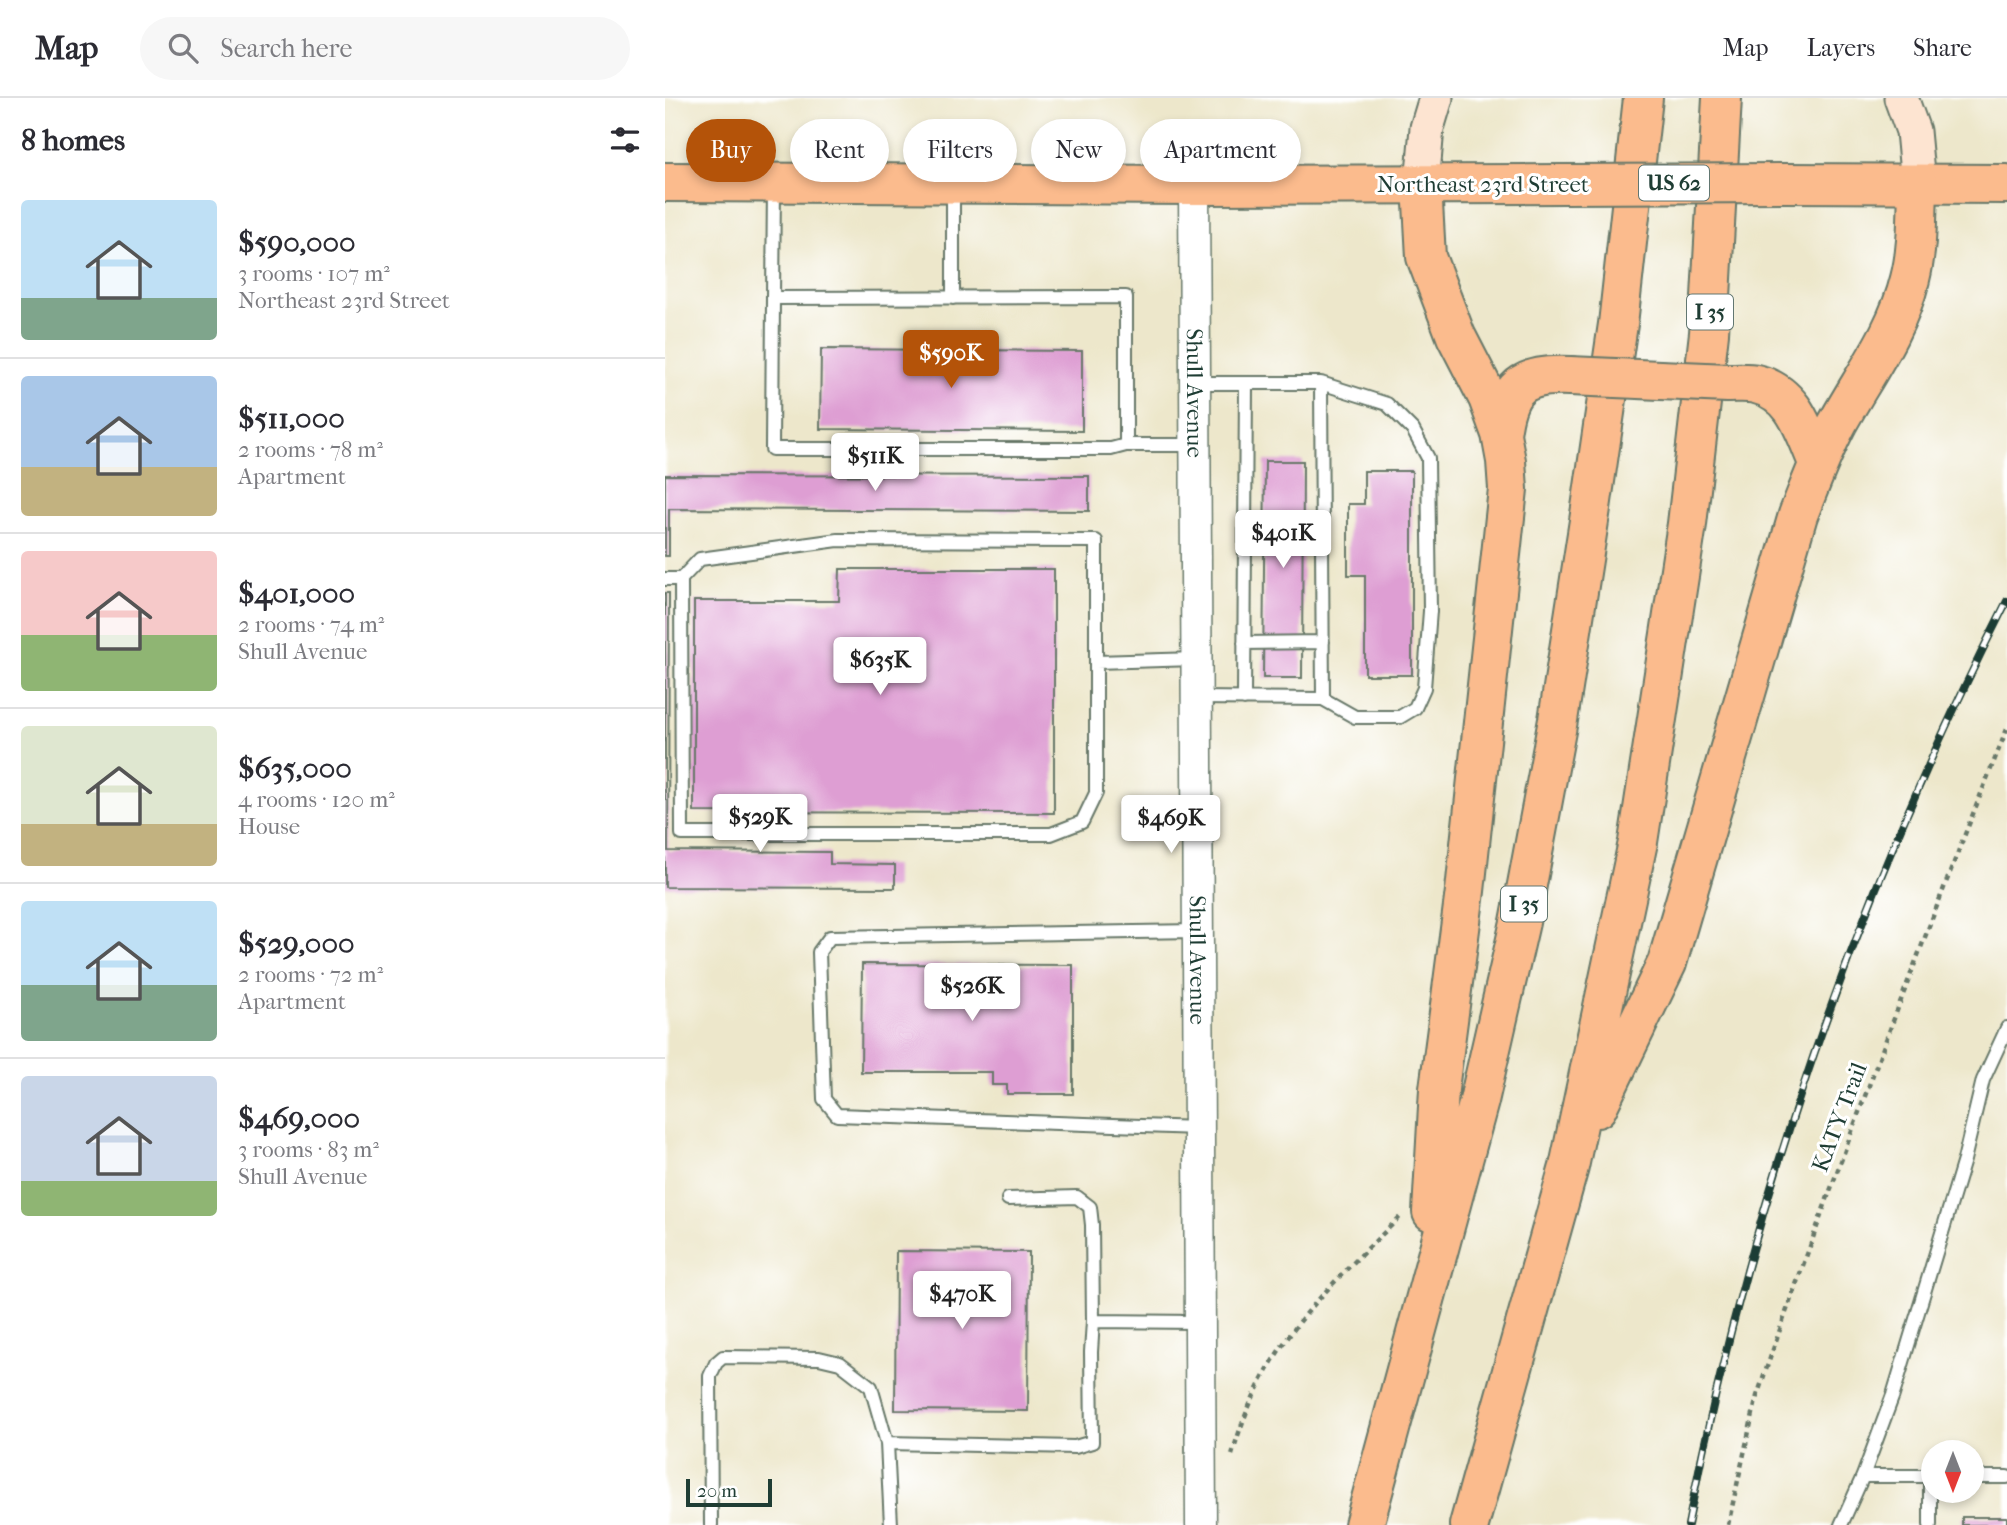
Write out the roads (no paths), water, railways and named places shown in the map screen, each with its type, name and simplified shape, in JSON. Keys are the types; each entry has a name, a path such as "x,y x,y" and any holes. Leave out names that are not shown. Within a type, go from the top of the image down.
{"main road":[{"path":"1427,1295 1439,1089 1465,891 1508,489 1501,434 1488,398 1456,336 1426,257 1422,185 1427,128 1436,98"},
{"name":"I 35","path":"1364,1525 1479,1101 1521,922 1558,720 1618,324 1643,98"},
{"name":"I 35","path":"1469,1525 1569,1167 1638,842 1687,524 1709,333 1722,98"},
{"path":"1569,1167 1667,963 1798,515 1818,463 1836,427 1891,331 1910,280 1916,239 1918,184 1913,131 1901,98"},
{"name":"Northeast 23rd Street","path":"665,182 686,182"},
{"name":"Northeast 23rd Street","path":"774,182 1194,185 2007,184"},
{"path":"1501,434 1504,411 1513,392 1528,380 1547,374 1756,384 1778,394 1794,408 1818,463"}],"street":[{"name":"Shull Avenue","path":"1194,185 1201,1525"}],"lane":[{"path":"774,182 772,449 1111,449 1126,445 1194,445"},
{"path":"953,183 953,298"},
{"path":"773,298 1126,297 1126,445"},
{"path":"1194,383 1321,383 1387,404 1413,430 1428,458 1430,611 1424,688 1415,708 1399,717 1355,717 1323,699 1196,698"},
{"path":"1244,699 1246,383"},
{"path":"1321,383 1323,699"},
{"path":"838,540 1095,541 1095,662 1095,793 1082,822 1051,834 682,834 681,579 700,559 838,540"},
{"path":"665,579 681,579"},
{"path":"1244,643 1323,642"},
{"path":"1095,662 1196,659"},
{"path":"1197,931 830,937 819,953 824,1099 837,1115 1198,1128"},
{"path":"1841,1525 1863,1476 1893,1395 1961,1172 1983,1080 2007,1028"},
{"path":"887,1443 1075,1447 1092,1442 1093,1225 1090,1207 1077,1197 1008,1199"},
{"path":"1093,1321 1199,1322"},
{"path":"711,1525 710,1376 716,1363 723,1357 819,1358 840,1363 871,1387 887,1443 891,1525"},
{"path":"1863,1476 1921,1476"},
{"path":"1985,1477 2007,1477"},
{"path":"1930,1525 1931,1503"}],"railway":[{"path":"1688,1525 1713,1405 1743,1286 1777,1168 1815,1052 1857,936 1903,823 1953,711 2007,601"}]}
